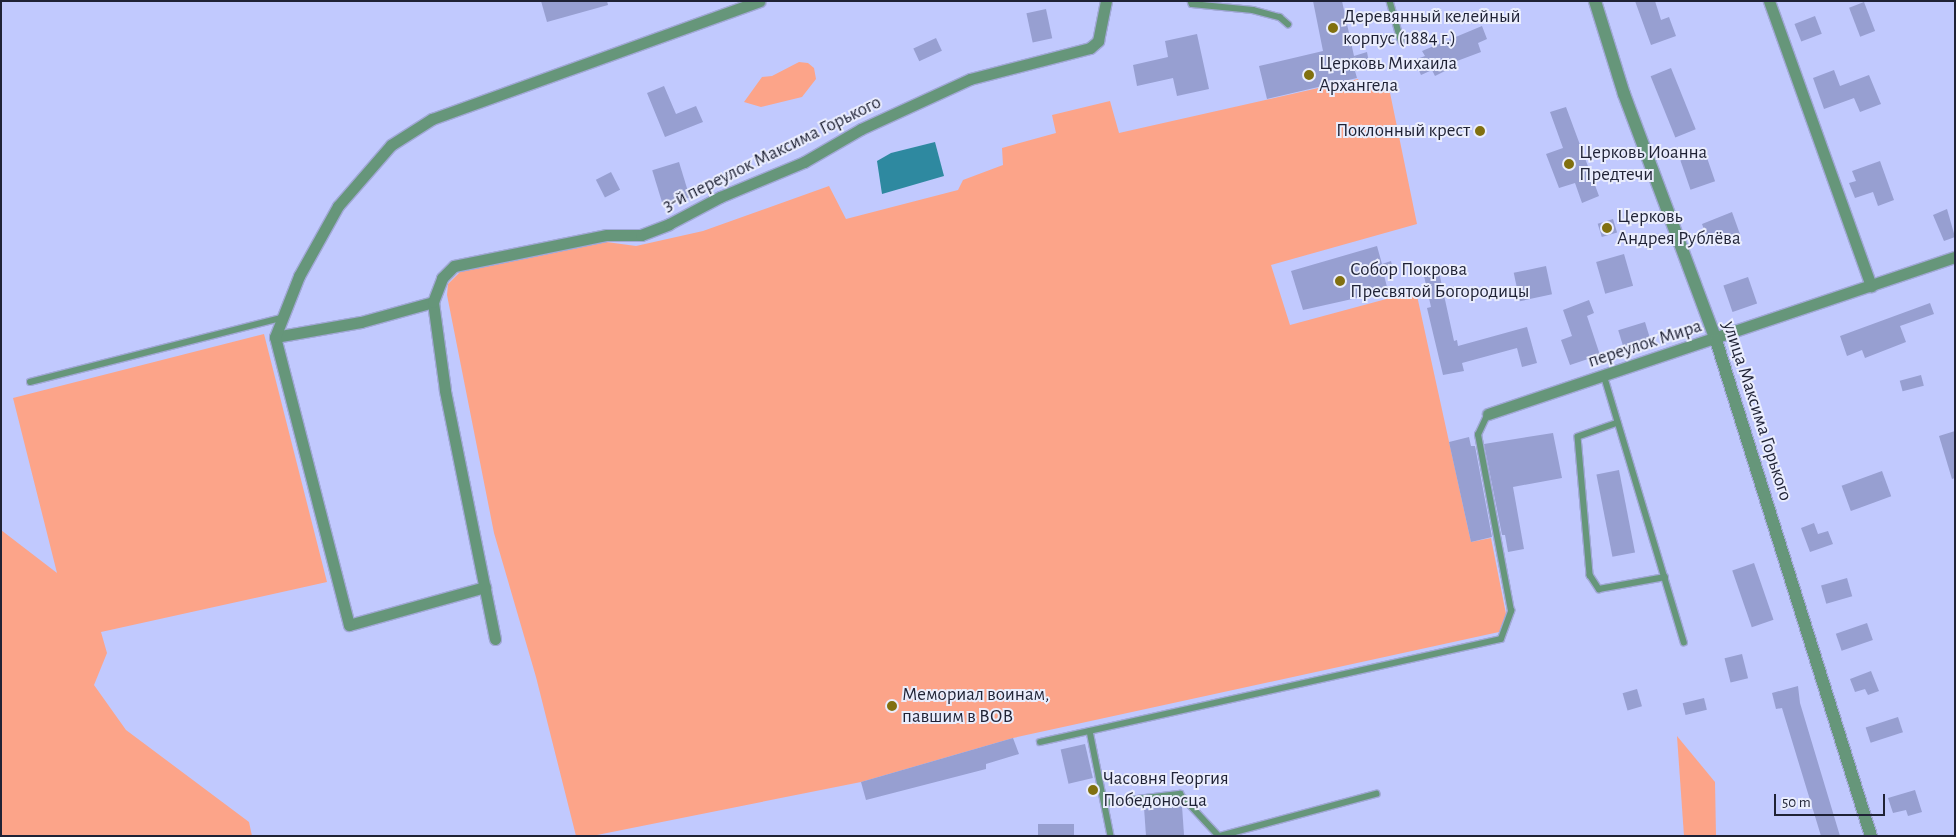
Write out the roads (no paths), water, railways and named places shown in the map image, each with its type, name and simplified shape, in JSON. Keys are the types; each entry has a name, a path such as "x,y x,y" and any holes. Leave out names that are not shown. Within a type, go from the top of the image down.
{"street":[{"path":"485,587 349,625 275,337 299,276 338,206 391,145 432,119 759,1"},
{"name":"3-й переулок Максима Горького","path":"433,302 442,278 454,266 607,235 641,235 669,224 720,197 804,162 861,129 970,79 1090,48 1098,41 1106,1"},
{"name":"улица Максима Горького","path":"1595,1 1624,94 1716,340 1871,836"},
{"path":"1769,1 1871,286"},
{"name":"переулок Мира","path":"1488,414 1716,340 1955,257"},
{"path":"275,337 361,322 433,302 446,390 495,639"}],"lane":[{"path":"1190,1 1192,4 1253,10 1280,17 1288,24"},
{"path":"1390,1 1401,40"},
{"path":"30,382 282,318"},
{"path":"1604,375 1684,642"},
{"path":"1040,742 1501,639 1511,611 1478,435 1488,414"},
{"path":"1618,423 1578,437 1590,575 1599,588 1665,577"},
{"path":"1090,731 1110,836"},
{"path":"1104,803 1180,794 1219,836 1376,794"}],"water":[{"path":"935,142 944,176 882,194 877,161 891,153"}],"place":[{"name":"Деревянный келейный корпус (1884 г.)","path":"1333,28"},
{"name":"Церковь Михаила Архангела","path":"1309,75"},
{"name":"Поклонный крест","path":"1480,131"},
{"name":"Церковь Иоанна Предтечи","path":"1569,164"},
{"name":"Церковь Андрея Рублёва","path":"1607,228"},
{"name":"Собор Покрова Пресвятой Богородицы","path":"1340,281"},
{"name":"Мемориал воинам, павшим в ВОВ","path":"892,706"},
{"name":"Часовня Георгия Победоносца","path":"1093,790"}]}
